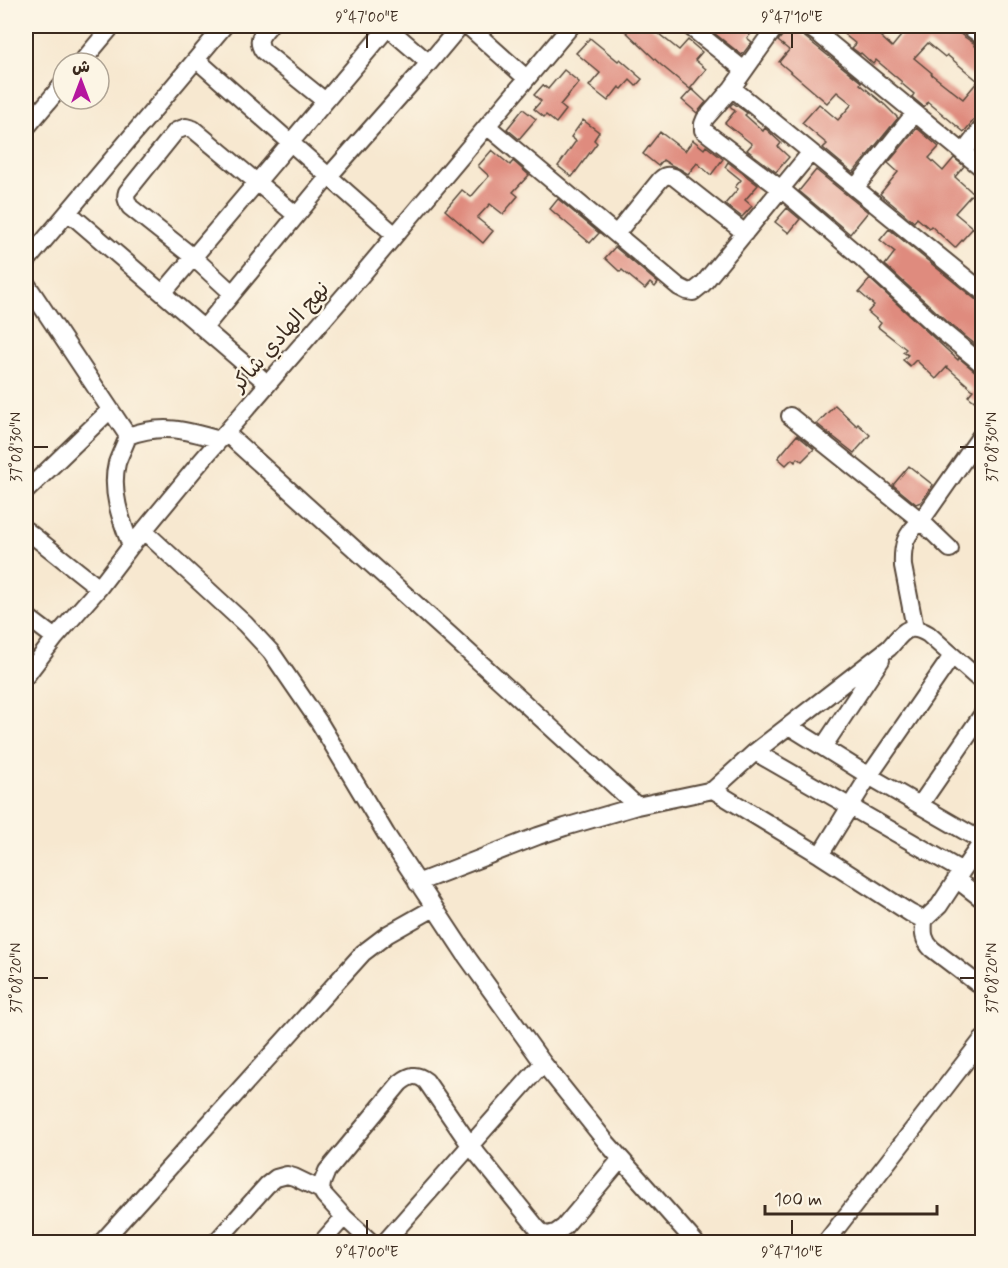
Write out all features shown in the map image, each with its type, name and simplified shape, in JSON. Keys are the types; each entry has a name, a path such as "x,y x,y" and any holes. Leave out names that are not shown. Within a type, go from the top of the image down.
{"street":[{"path":"91,51 112,26"},
{"path":"26,262 224,26"},
{"path":"269,26 260,36 260,46 263,51 325,101"},
{"path":"163,293 387,26 429,63"},
{"path":"204,328 329,176 460,26"},
{"path":"468,26 526,78"},
{"name":"نهج الهادي شاكر","path":"26,676 131,546 571,26"},
{"path":"689,26 744,70"},
{"path":"776,26 732,88 705,119 703,130 781,189 982,364"},
{"path":"968,26 982,36"},
{"path":"818,29 982,168"},
{"path":"197,60 395,235"},
{"path":"732,88 982,291"},
{"path":"26,128 51,98"},
{"path":"855,188 915,113"},
{"path":"487,126 679,287 693,292 703,284 811,152"},
{"path":"232,292 193,257 130,207 126,196 176,131 186,127 193,129 296,215"},
{"path":"963,153 982,128"},
{"path":"616,234 660,180 669,175 745,233"},
{"path":"68,212 268,384"},
{"path":"26,284 128,436"},
{"path":"26,491 110,410"},
{"path":"790,416 921,521 950,549"},
{"path":"131,546 118,508 116,484 117,463 128,436 155,428 223,437 451,636 637,806"},
{"path":"915,628 902,557 908,534 921,521 982,434"},
{"path":"26,530 99,588"},
{"path":"144,531 245,624 271,652 319,722 417,883 543,1063 621,1159 695,1242"},
{"path":"26,616 55,638"},
{"path":"823,747 889,648 910,627 928,634 982,682"},
{"path":"417,883 538,836 637,806 713,790 755,752 889,648"},
{"path":"820,855 869,776 952,656"},
{"path":"921,805 982,715"},
{"path":"789,726 869,776 982,841 939,906 924,921 923,933 927,944 932,949 982,987"},
{"path":"755,752 850,806 959,875 982,899"},
{"path":"713,790 924,921"},
{"path":"102,1242 363,953 388,934 434,908"},
{"path":"826,1242 982,1040"},
{"path":"385,1242 543,1063"},
{"path":"321,1190 321,1183 327,1171 400,1083 408,1076 414,1075 426,1081 470,1145 531,1221 546,1235 564,1227 621,1159"},
{"path":"216,1242 267,1185 281,1176 294,1177 321,1190 344,1217 371,1242"},
{"path":"322,1242 344,1217"}],"building":[{"path":"620,26 649,26 679,50 688,40 702,52 695,60 706,69 690,89"},
{"path":"705,26 758,26 747,38 752,42 742,55"},
{"path":"786,26 797,26 801,34 861,82 860,84 898,118 853,173 823,148 827,144 802,123 819,104 838,120 852,104 837,92 827,103 779,62 789,50 778,41 785,32"},
{"path":"834,26 869,26 892,47 909,26 915,31 919,26 950,26 982,52 982,110 964,132 928,102 924,107 912,97 914,94 902,82 876,60 873,64 852,48 856,44","holes":["928,43 945,57 947,55 978,81 963,99 914,58"]},
{"path":"590,38 618,61 620,59 642,79 636,86 630,80 622,89 619,87 608,101 589,86 600,73 576,53"},
{"path":"564,70 579,82 560,105 566,110 556,123 534,109 541,101 534,95 543,85 548,89"},
{"path":"692,89 706,102 697,113 682,100"},
{"path":"733,103 747,113 745,115 763,131 765,128 781,143 778,147 789,157 776,172 747,150 752,144 725,123 735,111 730,106"},
{"path":"523,109 536,119 519,139 507,129"},
{"path":"583,120 599,132 594,140 597,143 572,177 558,166 576,141 571,137"},
{"path":"917,128 939,147 929,158 943,171 954,158 964,166 955,177 973,193 955,213 973,228 955,248 931,226 929,228 917,218 914,222 880,194 898,172 888,163"},
{"path":"660,132 685,151 693,140 704,149 706,146 723,159 711,175 697,163 688,174 663,160 658,166 643,154"},
{"path":"492,150 510,165 513,161 529,175 513,192 518,196 503,214 490,204 477,218 493,231 483,243 445,210 462,190 471,197 489,176 478,166"},
{"path":"728,162 758,185 745,200 752,206 742,217 725,204 738,189 735,187 741,180 725,167"},
{"path":"816,170 868,212 850,234 799,191"},
{"path":"558,199 599,233 590,243 550,209"},
{"path":"787,208 800,219 789,233 775,222"},
{"path":"889,229 975,299 982,301 981,349 885,265 895,252 880,240"},
{"path":"615,247 658,283 655,287 650,283 645,289 622,270 620,272 605,258"},
{"path":"870,279 958,360 959,358 982,374 982,407 968,396 973,390 947,367 936,379 916,360 910,366 903,360 908,355 903,352 906,349 878,327 881,323 868,312 874,305 859,292"},
{"path":"835,405 870,435 854,453 817,424"},
{"path":"797,435 814,449 802,461 798,458 795,462 792,459 786,465 778,458"},
{"path":"909,466 933,485 921,502 916,504 893,485"}]}
